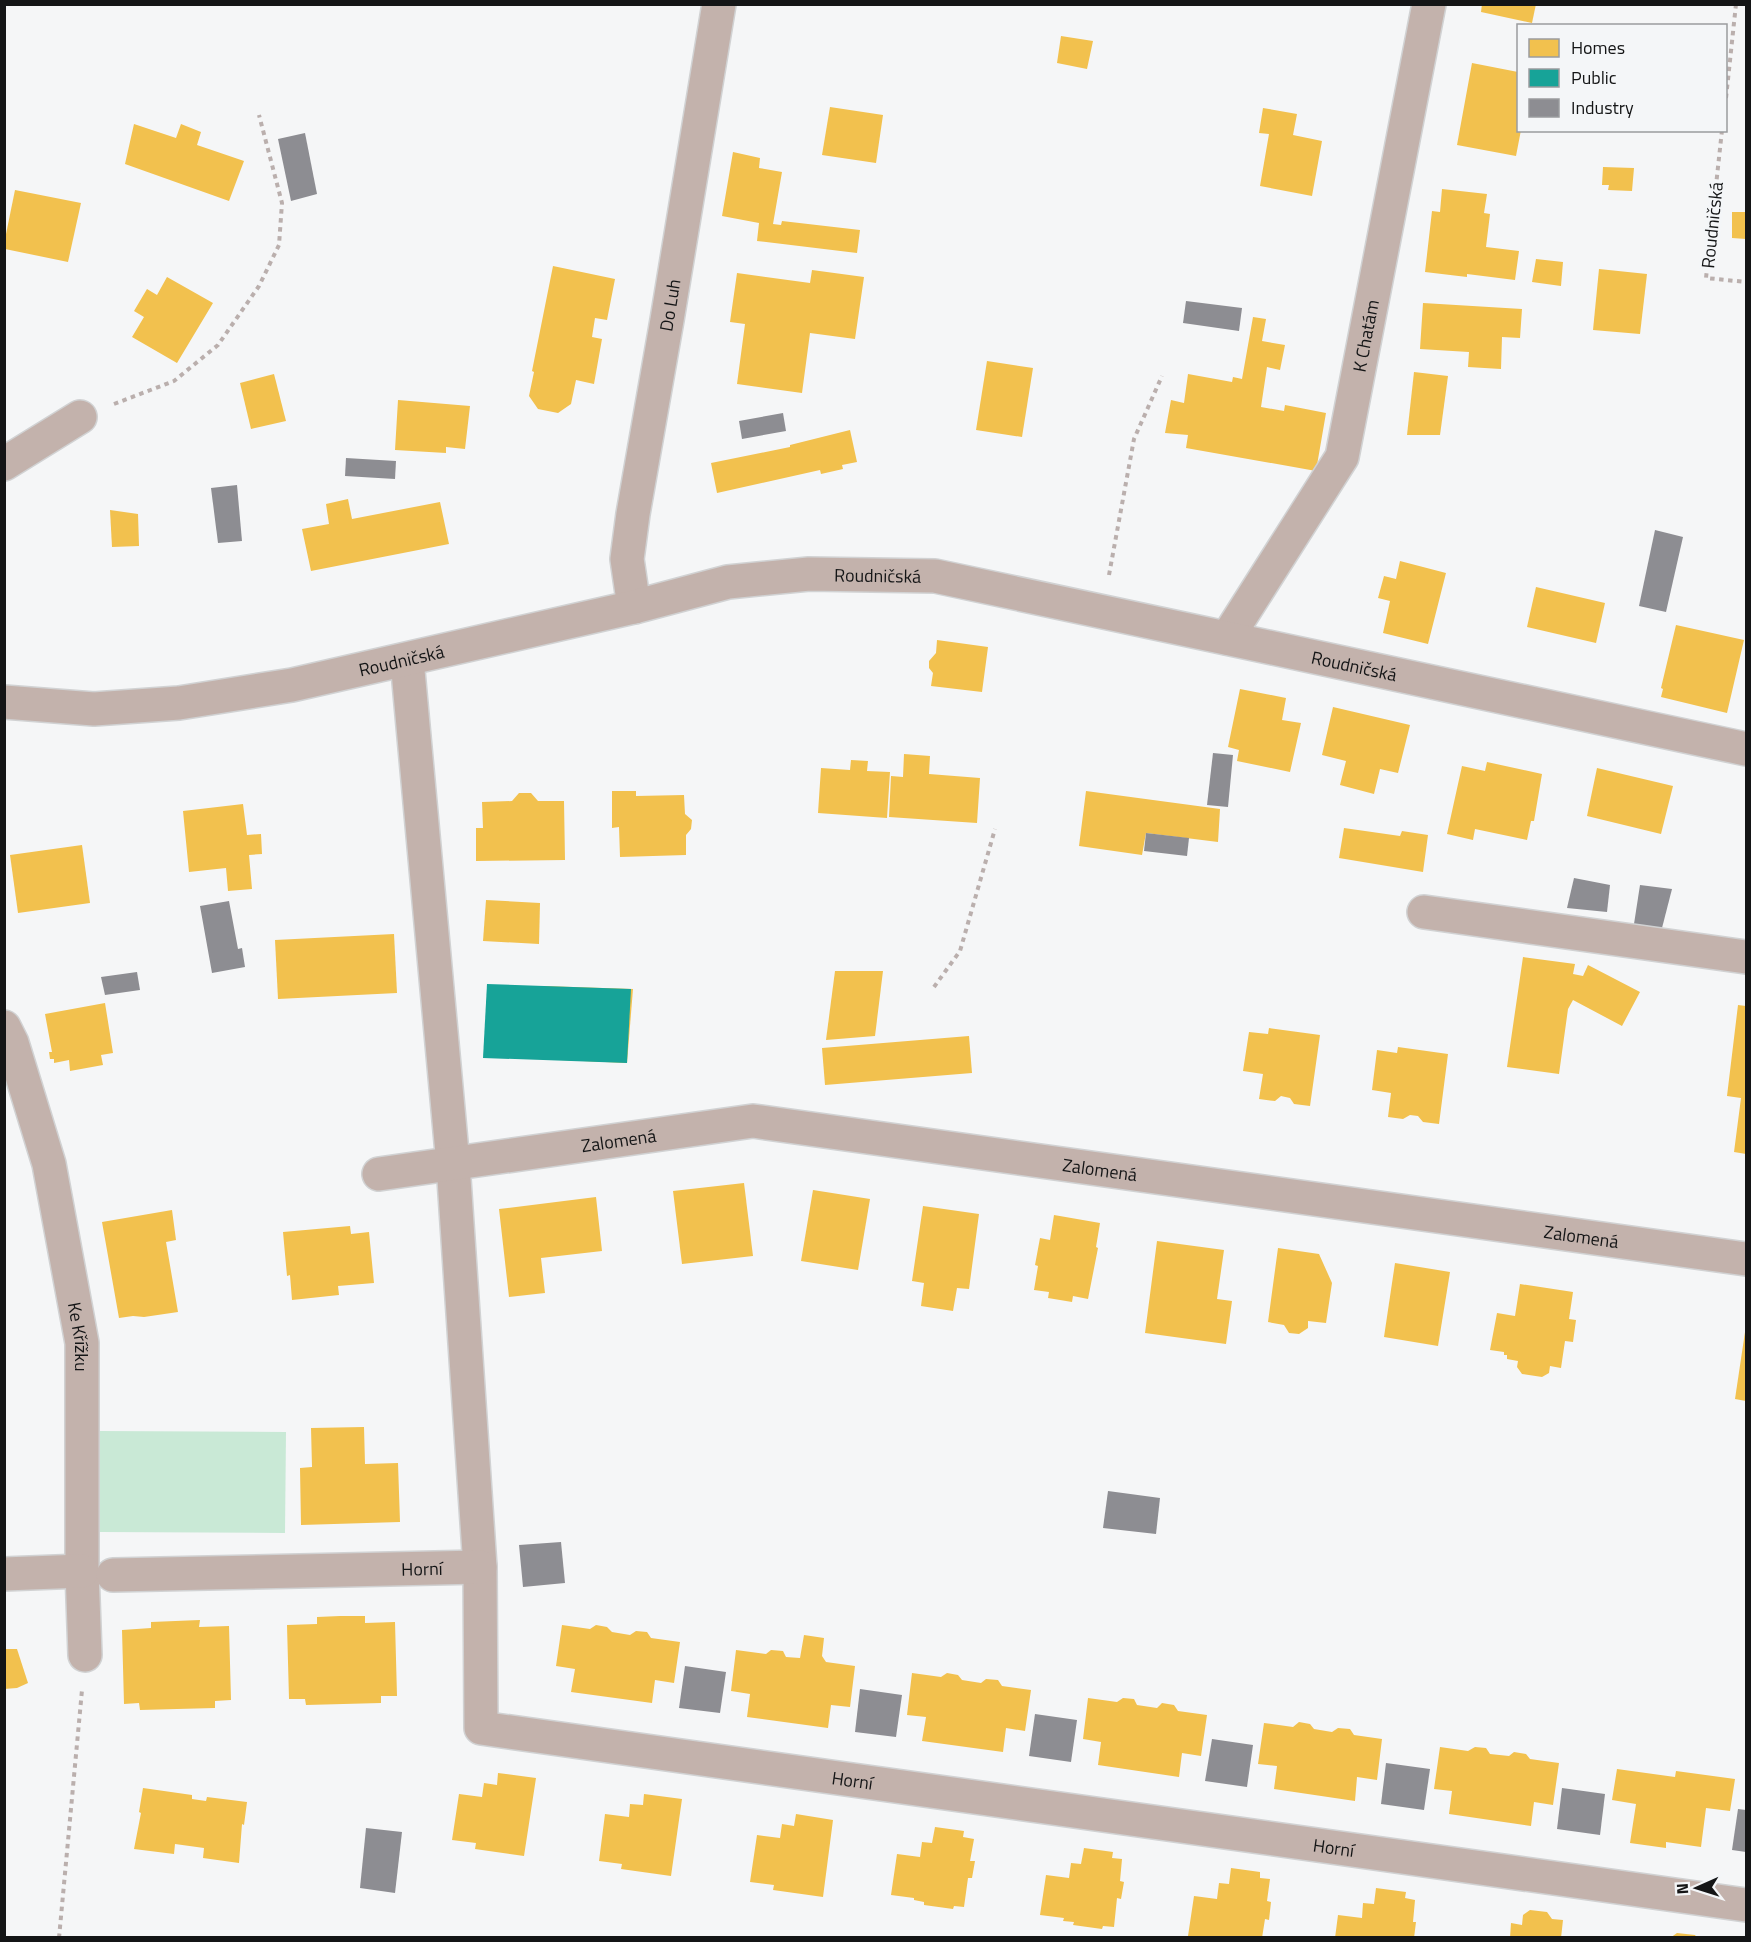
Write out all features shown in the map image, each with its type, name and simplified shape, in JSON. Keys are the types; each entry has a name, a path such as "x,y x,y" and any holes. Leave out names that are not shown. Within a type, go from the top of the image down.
{"street":[{"name":"Do Luh","path":"634,607 627,559 633,514 719,4"},
{"name":"K Chatám","path":"1227,638 1342,457 1430,4"},
{"path":"4,464 80,417"},
{"name":"Roudničská","path":"4,702 94,709 179,703 292,685 407,660 634,607 728,582 809,574 935,576 1746,749"},
{"path":"407,660 453,1164 480,1567"},
{"path":"1424,912 1746,957"},
{"name":"Ke Křížku","path":"4,1027 12,1043 49,1164 82,1343 97,1573 85,1655"},
{"name":"Zalomená","path":"379,1174 753,1120 1746,1260"},
{"name":"Horní","path":"4,1574 480,1567 482,1728 1746,1905"}],"path":[{"path":"1727,81 1736,4"},
{"path":"80,417 174,381 219,345 259,286 279,245 282,203 259,115"},
{"name":"Roudničská","path":"1722,132 1706,278 1746,282"},
{"path":"1102,611 1134,439 1162,376"},
{"path":"934,987 960,951 995,829"},
{"path":"58,1938 85,1655"}],"green space":[{"path":"99,1431 286,1432 285,1533 99,1532"}],"building: Homes":[{"path":"1482,4 1536,4 1532,23 1481,12"},
{"path":"1061,36 1093,41 1087,69 1057,63"},
{"path":"1472,63 1517,72 1517,132 1521,132 1516,156 1457,145"},
{"path":"830,107 883,115 876,163 822,155"},
{"path":"1263,108 1297,114 1293,135 1322,141 1312,196 1260,186 1269,134 1259,133"},
{"path":"134,124 176,138 181,124 201,132 197,145 244,161 229,201 125,164"},
{"path":"733,152 760,158 759,168 782,172 773,224 781,225 782,221 860,230 857,253 757,241 759,223 722,216"},
{"path":"1603,167 1634,168 1632,191 1608,190 1609,185 1602,185"},
{"path":"1442,189 1487,194 1484,213 1490,214 1486,247 1519,251 1515,280 1425,272 1432,211 1440,212"},
{"path":"15,190 81,203 68,262 5,249"},
{"path":"1732,212 1746,212 1746,239 1732,238"},
{"path":"1536,259 1563,262 1561,286 1532,282"},
{"path":"553,266 615,279 607,320 595,318 592,337 602,339 594,384 576,380 571,404 558,413 538,409 529,396"},
{"path":"1599,269 1647,274 1640,334 1593,330"},
{"path":"812,270 864,277 855,339 810,333 802,393 737,384 745,324 730,322 737,273 810,283"},
{"path":"167,277 213,303 177,363 132,337 144,317 134,311 147,289 157,295"},
{"path":"1423,303 1522,309 1520,338 1502,337 1501,369 1468,367 1469,352 1420,349"},
{"path":"1253,317 1266,319 1262,341 1285,345 1280,370 1267,367 1261,407 1284,411 1285,405 1326,413 1316,471 1186,448 1188,435 1165,433 1171,400 1184,403 1188,374 1232,382 1233,377 1242,379"},
{"path":"987,361 1033,368 1022,437 976,430"},
{"path":"1414,372 1448,376 1440,435 1407,435"},
{"path":"274,374 286,421 251,429 240,383"},
{"path":"398,400 470,406 465,449 446,447 446,453 395,450"},
{"path":"850,430 857,462 842,465 843,469 821,474 820,470 717,493 711,463 790,447 790,445"},
{"path":"348,499 352,519 440,502 449,544 311,571 302,529 329,524 326,504"},
{"path":"110,510 138,514 139,546 112,547"},
{"path":"1400,561 1446,573 1428,644 1383,633 1390,601 1378,598 1384,576 1396,579"},
{"path":"1536,587 1605,603 1596,643 1527,627"},
{"path":"1676,625 1744,640 1727,713 1661,697 1663,689 1661,688"},
{"path":"937,640 988,647 982,692 931,686 933,673 929,668 929,661 936,653"},
{"path":"1240,689 1286,698 1282,720 1301,723 1290,772 1237,761 1239,750 1228,747"},
{"path":"1333,707 1410,725 1398,773 1380,769 1374,794 1340,785 1346,761 1322,755"},
{"path":"904,754 930,756 929,774 980,778 977,823 889,817 891,776 903,777"},
{"path":"851,760 868,761 867,771 890,772 887,818 818,813 821,768 850,770"},
{"path":"1487,762 1542,774 1534,821 1531,821 1527,840 1475,829 1473,840 1447,834 1462,766 1485,771"},
{"path":"1597,768 1673,786 1661,834 1587,816"},
{"path":"612,791 636,791 636,796 684,795 685,814 692,820 691,829 686,835 686,855 620,857 619,827 612,828"},
{"path":"1086,791 1220,809 1218,842 1146,833 1142,855 1079,846"},
{"path":"519,793 531,793 538,801 564,801 565,860 476,861 476,828 483,828 482,802 512,801"},
{"path":"243,804 247,835 261,834 262,854 249,855 252,889 228,891 226,868 189,872 183,811"},
{"path":"1344,828 1400,836 1402,831 1428,835 1423,872 1339,858"},
{"path":"82,845 90,903 18,913 10,855"},
{"path":"486,900 540,903 539,944 483,941"},
{"path":"394,934 397,993 278,999 275,940"},
{"path":"1523,957 1575,964 1573,974 1583,976 1588,965 1640,992 1622,1026 1573,1000 1568,1009 1559,1074 1507,1067"},
{"path":"835,971 883,971 875,1036 826,1040"},
{"path":"543,986 633,989 627,1063 539,1059"},
{"path":"105,1003 113,1053 101,1055 103,1065 70,1071 69,1060 54,1063 54,1059 50,1059 49,1052 52,1052 45,1014"},
{"path":"1738,1005 1746,1006 1746,1154 1734,1152 1741,1098 1727,1096"},
{"path":"1269,1028 1320,1035 1310,1106 1294,1104 1290,1098 1281,1096 1275,1101 1259,1099 1263,1074 1243,1071 1249,1032 1268,1034"},
{"path":"969,1036 972,1073 825,1085 822,1048"},
{"path":"1398,1047 1448,1054 1439,1124 1423,1122 1418,1116 1410,1115 1403,1119 1388,1117 1391,1093 1372,1090 1377,1050 1397,1053"},
{"path":"744,1183 753,1256 682,1264 673,1191"},
{"path":"813,1190 870,1199 858,1270 801,1261"},
{"path":"596,1197 602,1251 541,1258 545,1293 509,1297 499,1209"},
{"path":"923,1206 979,1214 969,1289 957,1288 953,1311 921,1306 924,1283 912,1281"},
{"path":"172,1210 176,1240 166,1242 178,1312 119,1318 102,1222"},
{"path":"1054,1215 1100,1223 1096,1247 1098,1248 1088,1299 1073,1296 1072,1302 1048,1298 1049,1292 1034,1290 1038,1266 1035,1265 1040,1238 1050,1240"},
{"path":"350,1226 351,1234 369,1232 374,1283 338,1286 339,1295 292,1300 290,1275 287,1276 283,1232"},
{"path":"1157,1241 1224,1250 1217,1299 1232,1301 1226,1344 1145,1333"},
{"path":"1278,1248 1319,1254 1332,1283 1326,1323 1308,1321 1308,1328 1299,1334 1289,1333 1284,1325 1268,1322"},
{"path":"1395,1263 1450,1272 1438,1346 1384,1337"},
{"path":"1520,1284 1573,1292 1569,1319 1576,1320 1573,1342 1565,1341 1561,1368 1550,1366 1549,1373 1542,1377 1522,1374 1517,1367 1518,1361 1507,1359 1504,1352 1490,1350 1497,1313 1515,1316"},
{"path":"1746,1332 1746,1401 1735,1399"},
{"path":"364,1427 365,1464 398,1463 400,1522 301,1525 300,1468 312,1467 311,1428"},
{"path":"365,1616 365,1623 395,1622 397,1696 381,1696 381,1703 306,1705 305,1699 289,1699 287,1625 317,1624 317,1617"},
{"path":"200,1620 199,1627 229,1626 231,1700 215,1701 215,1708 140,1710 139,1703 124,1704 122,1630 151,1628 151,1622"},
{"path":"562,1625 590,1629 596,1625 607,1627 612,1632 630,1635 636,1631 647,1632 651,1638 680,1642 674,1683 655,1680 652,1703 571,1692 575,1669 556,1666"},
{"path":"804,1635 824,1638 822,1656 826,1662 855,1666 850,1707 831,1705 828,1728 747,1717 750,1694 731,1691 736,1650 766,1654 771,1650 783,1651 786,1657 800,1658"},
{"path":"4,1649 17,1649 28,1683 17,1688 4,1689"},
{"path":"912,1673 941,1677 947,1673 958,1675 962,1680 981,1683 986,1679 998,1680 1002,1686 1031,1690 1025,1731 1006,1728 1003,1752 922,1741 926,1717 907,1715"},
{"path":"1088,1698 1117,1702 1123,1698 1134,1699 1137,1705 1157,1708 1162,1703 1174,1705 1178,1711 1207,1715 1201,1756 1182,1753 1179,1777 1098,1765 1101,1742 1083,1739"},
{"path":"1299,1722 1310,1724 1314,1729 1332,1732 1338,1728 1350,1729 1354,1735 1382,1739 1377,1780 1357,1777 1355,1801 1274,1789 1277,1766 1258,1764 1264,1723 1293,1727"},
{"path":"1440,1747 1468,1751 1475,1747 1486,1748 1490,1754 1509,1756 1514,1752 1526,1754 1530,1759 1559,1763 1553,1805 1534,1802 1531,1826 1449,1814 1452,1791 1434,1789"},
{"path":"1617,1769 1675,1777 1676,1771 1735,1779 1730,1811 1706,1808 1701,1847 1666,1842 1666,1848 1630,1843 1636,1804 1612,1800"},
{"path":"498,1773 536,1778 524,1856 475,1849 476,1843 452,1840 459,1794 482,1797 484,1783 497,1785"},
{"path":"143,1788 192,1795 192,1799 206,1801 207,1797 247,1802 244,1825 242,1824 239,1863 203,1858 204,1848 175,1844 174,1854 134,1849"},
{"path":"644,1794 682,1799 671,1876 621,1869 622,1864 599,1861 605,1814 629,1817 630,1804 643,1805"},
{"path":"796,1814 833,1820 823,1897 773,1890 774,1885 750,1882 757,1835 780,1838 782,1824 794,1826"},
{"path":"935,1827 964,1831 963,1837 974,1839 970,1861 975,1861 972,1878 968,1878 964,1907 954,1906 953,1909 924,1905 924,1902 914,1900 914,1898 891,1895 897,1854 920,1857 922,1842 932,1843"},
{"path":"1084,1848 1113,1852 1112,1858 1122,1859 1120,1881 1124,1882 1121,1899 1117,1898 1114,1927 1103,1926 1102,1929 1073,1925 1074,1922 1063,1921 1064,1918 1040,1915 1046,1875 1069,1878 1071,1863 1081,1864"},
{"path":"1231,1868 1260,1872 1260,1878 1270,1879 1267,1901 1271,1902 1269,1920 1265,1919 1262,1938 1188,1936 1194,1896 1217,1899 1219,1883 1229,1884"},
{"path":"1376,1888 1406,1892 1405,1898 1415,1900 1414,1938 1335,1938 1338,1915 1362,1918 1363,1903 1374,1904"},
{"path":"1530,1910 1547,1912 1552,1919 1563,1920 1561,1938 1510,1938 1511,1923 1522,1925 1523,1915"},
{"path":"1677,1933 1695,1935 1697,1938 1670,1938"}],"building: Public":[{"path":"487,984 631,989 627,1063 483,1058"}],"building: Industry":[{"path":"305,133 317,194 291,201 278,139"},
{"path":"1186,301 1242,308 1239,331 1183,323"},
{"path":"783,413 786,431 742,439 739,421"},
{"path":"346,458 396,461 395,479 345,476"},
{"path":"237,485 242,541 218,543 211,488"},
{"path":"1655,530 1683,537 1666,612 1639,606"},
{"path":"1213,753 1233,755 1228,807 1207,805"},
{"path":"1146,833 1189,838 1187,856 1144,851"},
{"path":"1574,878 1610,885 1607,912 1567,908"},
{"path":"1640,885 1672,889 1662,928 1634,924"},
{"path":"229,901 238,949 242,948 245,967 212,973 200,906"},
{"path":"137,972 140,990 105,995 101,977"},
{"path":"1108,1491 1160,1498 1156,1534 1103,1528"},
{"path":"561,1542 565,1583 523,1587 519,1545"},
{"path":"685,1666 726,1672 720,1713 679,1708"},
{"path":"860,1689 902,1695 896,1737 855,1732"},
{"path":"1035,1714 1077,1720 1071,1762 1029,1756"},
{"path":"1212,1739 1253,1745 1247,1787 1205,1781"},
{"path":"1386,1763 1430,1769 1424,1810 1381,1804"},
{"path":"1562,1788 1605,1794 1600,1835 1557,1829"},
{"path":"1738,1809 1746,1810 1746,1852 1732,1850"},
{"path":"366,1828 402,1832 395,1893 360,1888"}]}
